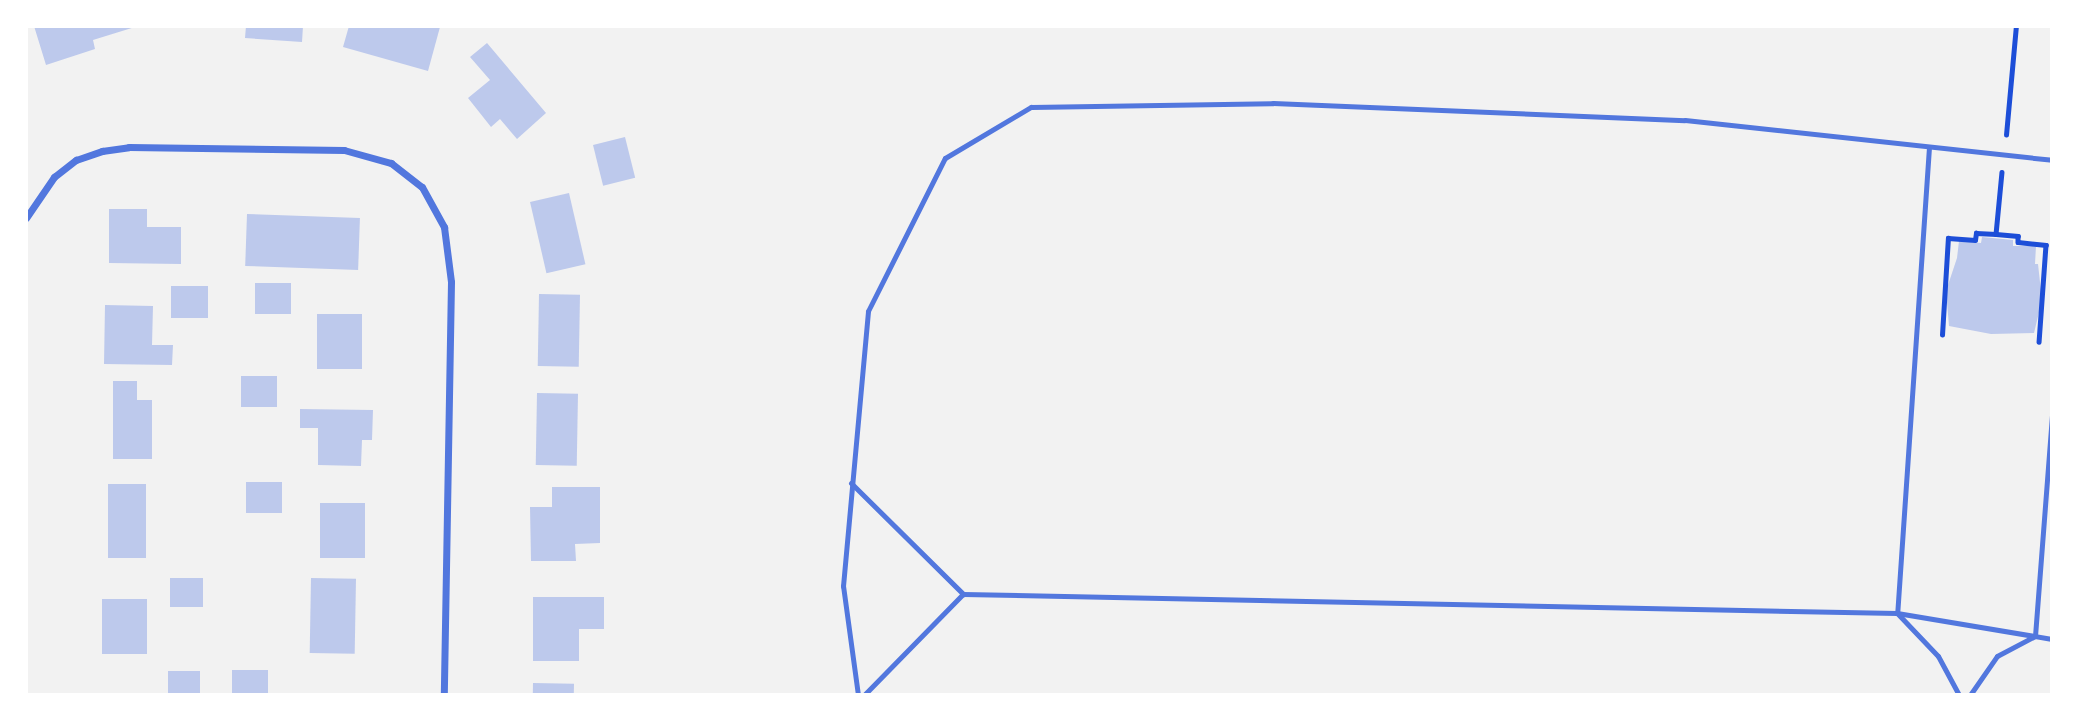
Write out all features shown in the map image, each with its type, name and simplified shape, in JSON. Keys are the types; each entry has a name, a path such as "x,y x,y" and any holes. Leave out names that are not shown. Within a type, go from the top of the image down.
{"street":[{"path":"26,218 54,177 76,160 102,151 129,147 344,150 391,163 422,187 444,227 451,282 444,695"}],"lane":[{"path":"858,695 843,586 868,311 945,158 1031,107 1273,103 1685,120 2052,160"},
{"path":"1929,147 1897,613 1938,656 1959,695"},
{"path":"2035,636 2052,415"},
{"path":"851,483 963,594 1897,613 2052,639"},
{"path":"864,695 963,594"},
{"path":"1970,695 1997,656 2035,636"}],"path":[{"path":"1996,234 2016,26"},
{"path":"1942,335 1948,238 1975,240 1976,233 1996,234 2018,236 2018,242 2046,245 2039,342"}],"building":[{"path":"34,26 135,27 93,40 95,49 46,65"},
{"path":"246,26 303,26 302,42 245,38"},
{"path":"349,26 440,27 428,71 343,47"},
{"path":"487,43 546,113 517,139 500,119 491,127 468,98 490,80 470,57"},
{"path":"625,137 635,178 603,186 593,145"},
{"path":"569,193 585,264 546,273 530,202"},
{"path":"109,209 147,209 147,227 181,227 181,264 109,263"},
{"path":"247,214 360,218 358,270 245,266"},
{"path":"1982,237 2013,240 2013,246 2036,246 2035,264 2038,264 2042,300 2034,333 1991,334 1949,326 1946,291 1957,258 1959,241 1981,243"},
{"path":"255,283 291,283 291,314 255,314"},
{"path":"171,286 208,286 208,318 171,318"},
{"path":"539,294 580,295 579,367 538,366"},
{"path":"105,305 153,306 152,345 173,345 172,365 104,364"},
{"path":"317,314 362,314 362,369 317,369"},
{"path":"241,376 277,376 277,407 241,407"},
{"path":"113,381 137,381 137,400 152,400 152,459 113,459"},
{"path":"537,393 578,394 577,466 536,465"},
{"path":"300,409 373,410 372,440 362,440 361,466 318,465 318,428 300,428"},
{"path":"246,482 282,482 282,513 246,513"},
{"path":"108,484 146,484 146,558 108,558"},
{"path":"552,487 600,487 600,543 575,544 576,561 531,561 530,507 552,507"},
{"path":"320,503 365,503 365,558 320,558"},
{"path":"170,578 203,578 203,607 170,607"},
{"path":"311,578 356,579 355,654 310,653"},
{"path":"533,597 604,597 604,629 579,629 579,661 533,661"},
{"path":"102,599 147,599 147,654 102,654"},
{"path":"232,670 268,670 268,695 232,695"},
{"path":"168,671 200,671 200,695 168,695"},
{"path":"533,683 574,684 574,695 533,695"}]}
